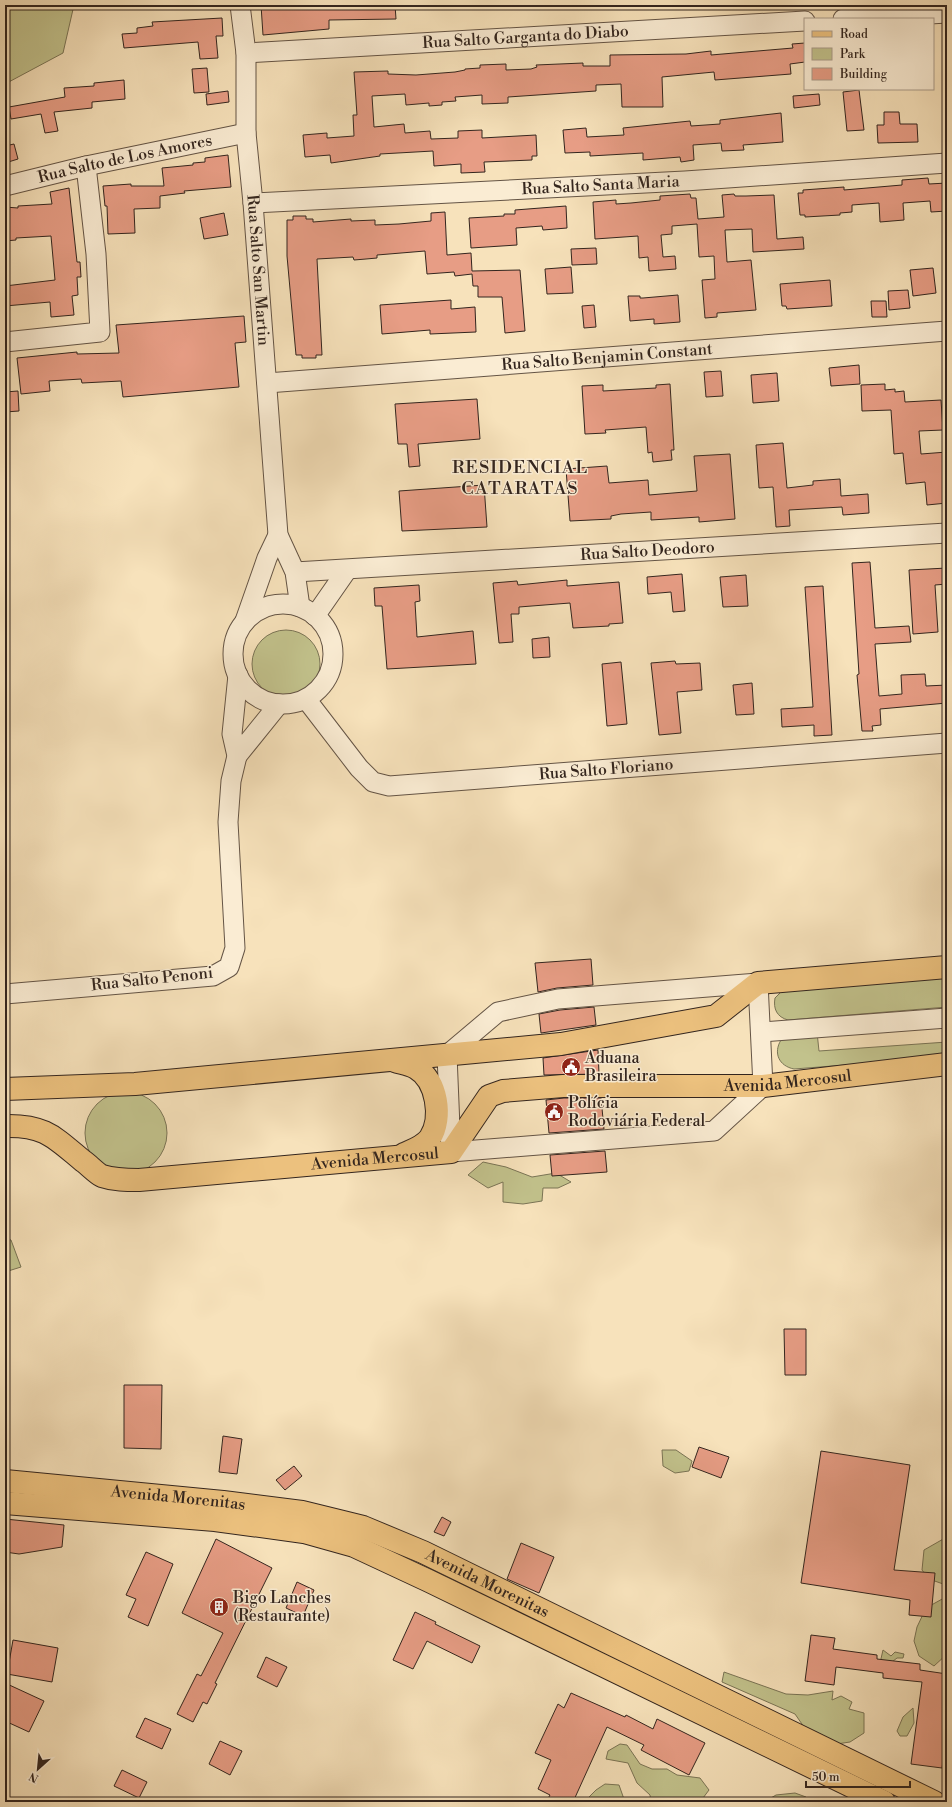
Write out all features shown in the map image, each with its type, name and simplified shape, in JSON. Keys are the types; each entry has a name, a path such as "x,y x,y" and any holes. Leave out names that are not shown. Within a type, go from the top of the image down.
{"main road":[{"path":"5,1089 135,1084 561,1044 716,1016 758,983 947,967"},
{"path":"393,1060 416,1068 432,1084 436,1120 430,1138 419,1148 395,1157"},
{"name":"Avenida Mercosul","path":"5,1126 18,1125 40,1129 59,1140 101,1175 120,1180 139,1180 451,1152 489,1096 503,1091 563,1086 763,1086 947,1064"},
{"name":"Avenida Morenitas","path":"7,1487 219,1511 354,1546 884,1802"},
{"name":"Avenida Morenitas","path":"5,1503 219,1511 302,1512 363,1528 423,1552 934,1802"},
{"path":"578,1654 590,1634"},
{"path":"836,1779 847,1759"}],"street":[{"name":"Rua Salto San Martin","path":"240,5 246,53 246,133 253,203 278,534 295,572 308,611"},
{"path":"860,18 947,13"},
{"name":"Rua Salto Garganta do Diabo","path":"246,53 804,21"},
{"name":"Rua Salto de Los Amores","path":"5,186 86,166 246,133"},
{"name":"Rua Salto Santa Maria","path":"253,203 677,181 947,163"},
{"path":"5,342 100,332 96,254 86,166"},
{"name":"Rua Salto Benjamin Constant","path":"267,384 947,331"},
{"name":"Rua Salto Deodoro","path":"295,572 347,570 372,566 947,533"},
{"name":"Rua Salto San Martin","path":"245,621 267,558 278,534"},
{"path":"308,611 347,570"},
{"path":"287,604 308,611 326,628 330,638 333,659 326,680 306,699 293,703 279,704 265,701 253,694 241,682 234,668 232,651 236,635 245,621 258,610 274,605 287,604"},
{"name":"Rua Salto Penoni","path":"5,994 213,976 228,967 235,948 228,822 232,781 237,756 232,734 238,675"},
{"name":"Rua Salto Floriano","path":"306,699 359,768 373,782 389,786 947,743"},
{"name":"Rua Salto Penoni","path":"237,756 279,704"},
{"path":"758,983 761,1032 763,1086 714,1131 451,1152 447,1055 498,1012 558,999 758,983"},
{"path":"761,1032 947,1018"}],"green space":[{"path":"5,5 74,5 63,53 5,84"},
{"path":"286,630 299,633 310,640 317,651 320,664 317,677 310,688 299,695 286,698 273,695 262,688 255,677 252,664 255,651 262,640 273,633"},
{"path":"947,977 947,1007 788,1020 781,1017 775,1009 775,998 783,990"},
{"path":"817,1032 819,1051 947,1042 947,1057 794,1069 781,1062 778,1050 781,1040"},
{"path":"126,1092 142,1095 155,1104 164,1117 167,1133 164,1149 155,1162 142,1171 126,1174 110,1171 97,1162 88,1149 85,1133 88,1117 97,1104 110,1095"},
{"path":"483,1162 506,1167 532,1177 556,1173 571,1182 558,1188 543,1188 542,1201 523,1204 503,1202 503,1182 488,1188 468,1175"},
{"path":"5,1238 11,1240 21,1267 5,1272"},
{"path":"662,1450 676,1450 692,1461 689,1471 675,1473 663,1466"},
{"path":"945,1538 947,1540 946,1585 929,1579 922,1570 924,1550"},
{"path":"944,1598 948,1610 944,1625 947,1654 934,1666 919,1656 914,1641 917,1627 926,1608"},
{"path":"883,1650 891,1656 895,1652 904,1654 903,1658 897,1658 888,1665 880,1663"},
{"path":"724,1672 786,1694 808,1695 833,1691 832,1700 841,1696 852,1702 849,1709 864,1713 864,1733 850,1742 830,1745 804,1727 795,1714 722,1682"},
{"path":"913,1708 914,1723 907,1736 900,1736 897,1731 903,1717"},
{"path":"620,1744 627,1745 640,1764 652,1769 667,1769 677,1775 700,1778 709,1790 700,1802 651,1802 650,1795 637,1783 628,1763 606,1759 608,1751"},
{"path":"605,1784 619,1785 625,1802 584,1802 596,1790"},
{"path":"795,1793 806,1797 809,1802 764,1802 776,1795"}],"building":[{"path":"261,5 395,5 396,19 329,20 329,29 263,35"},
{"path":"222,18 223,36 216,36 218,58 200,59 198,42 124,48 122,34 137,33 137,28 153,26 152,22"},
{"path":"804,43 804,62 790,64 791,74 715,80 714,72 662,77 663,107 622,107 621,84 596,85 596,91 508,97 508,103 482,104 482,95 455,97 456,101 442,102 442,105 429,106 429,103 406,105 405,94 372,96 374,127 404,124 405,133 430,131 431,139 458,138 458,131 482,130 482,138 536,135 537,156 532,156 532,160 484,162 485,172 461,173 461,164 434,166 433,151 380,154 380,156 331,163 330,155 305,157 303,135 327,133 327,138 354,136 353,115 357,115 354,72 388,71 388,74 416,75 455,72 465,69 480,68 480,65 506,64 506,70 531,69 537,67 536,65 583,63 583,66 610,66 610,55 686,54 711,51 711,55 793,48 792,44"},
{"path":"207,68 209,92 194,93 192,69"},
{"path":"124,80 125,99 92,102 92,108 54,112 58,131 45,133 41,114 11,119 9,107 65,97 64,88 94,86 94,83"},
{"path":"859,90 864,130 847,131 843,92"},
{"path":"228,91 229,102 207,105 206,94"},
{"path":"819,94 820,105 794,108 793,96"},
{"path":"884,112 899,112 900,124 917,124 918,142 878,143 877,125 884,125"},
{"path":"781,113 783,142 743,145 744,150 722,151 721,143 693,145 694,160 681,162 680,157 643,160 643,153 590,156 590,152 565,153 563,130 586,128 587,137 624,135 623,128 690,121 691,126 720,124 720,120"},
{"path":"14,144 18,159 5,163 5,146"},
{"path":"228,155 231,187 184,191 185,193 160,196 160,208 134,209 135,233 108,234 107,206 105,206 103,186 131,184 131,186 164,186 162,168 193,165 193,163 205,162 205,158"},
{"path":"928,178 929,184 947,183 947,211 931,212 930,201 903,203 904,220 880,222 879,203 852,205 852,212 840,213 840,215 805,217 805,215 800,215 798,193 803,193 803,190 844,187 844,190 902,185 902,180"},
{"path":"69,188 77,262 80,262 81,277 77,277 78,295 72,296 74,315 51,317 50,302 5,306 5,286 55,280 51,236 16,238 16,240 5,241 5,207 18,208 18,206 52,204 50,192"},
{"path":"690,194 691,198 696,198 698,219 724,217 722,195 774,195 777,239 803,237 804,249 753,252 752,229 725,230 727,262 751,260 756,310 717,313 717,317 705,318 702,280 715,279 714,256 699,257 697,224 672,226 672,234 661,235 663,257 675,256 676,269 649,271 648,257 639,258 638,236 595,239 593,202 616,200 616,204 631,203 660,200 660,196"},
{"path":"566,206 567,228 543,230 542,226 516,228 517,245 471,248 469,218 504,216 504,214 515,214 515,210"},
{"path":"445,212 447,255 471,253 472,271 520,270 525,331 505,333 502,297 478,297 478,286 473,286 472,274 455,276 454,272 427,274 425,251 377,255 377,258 354,260 353,257 317,259 322,355 316,355 316,358 302,358 302,355 296,355 287,256 287,220 293,220 293,216 306,216 306,219 313,219 313,222 351,219 351,221 375,220 375,225 399,224 431,221 431,213"},
{"path":"224,213 228,235 204,239 200,218"},
{"path":"596,248 597,264 572,265 571,249"},
{"path":"571,267 573,293 547,294 545,269"},
{"path":"933,268 936,293 913,296 910,270"},
{"path":"830,280 832,306 787,309 786,306 782,306 780,284"},
{"path":"908,290 910,308 889,310 888,291"},
{"path":"678,295 680,322 654,324 654,319 630,321 628,296 640,296 640,298 643,298"},
{"path":"451,300 451,309 475,307 476,332 430,334 430,330 382,334 380,305"},
{"path":"871,301 886,301 887,317 872,317"},
{"path":"594,305 596,327 584,328 582,306"},
{"path":"244,316 246,342 235,343 239,387 123,397 121,381 82,383 81,379 49,381 50,391 21,394 17,358 77,352 77,354 119,353 116,325"},
{"path":"859,365 860,384 831,386 829,368"},
{"path":"721,371 723,396 706,397 704,372"},
{"path":"777,373 779,401 753,403 751,375"},
{"path":"670,384 674,450 671,450 672,460 653,462 652,452 648,453 646,427 605,430 606,433 585,434 582,386 603,385 603,391 656,388 656,385"},
{"path":"885,384 885,390 895,389 895,392 904,391 905,402 941,400 943,430 919,431 921,454 947,452 947,503 927,505 925,482 906,484 903,453 894,454 891,410 862,411 861,385"},
{"path":"18,391 19,411 5,412 5,392"},
{"path":"477,399 480,439 418,444 420,466 409,467 407,444 398,444 395,404"},
{"path":"783,443 787,488 813,485 813,481 840,479 841,496 868,494 869,513 843,515 842,507 789,510 790,526 776,527 773,487 759,488 756,445"},
{"path":"730,454 735,519 699,522 699,517 651,520 651,512 621,514 611,516 611,519 570,521 566,469 607,466 609,483 648,480 649,495 697,491 694,456"},
{"path":"484,485 487,527 402,531 399,491"},
{"path":"870,562 875,628 909,626 911,642 875,644 879,696 902,694 901,675 925,674 926,686 947,685 947,703 880,709 881,725 872,726 873,731 862,731 857,675 859,674 852,563"},
{"path":"947,568 947,584 935,585 938,632 913,634 909,570"},
{"path":"682,574 685,611 673,612 671,592 648,594 647,577"},
{"path":"746,575 748,606 723,607 720,577"},
{"path":"567,580 567,586 619,582 623,623 609,624 609,626 573,628 570,603 519,607 519,614 511,614 513,642 499,643 493,583 517,581 518,585"},
{"path":"419,585 420,601 415,602 417,637 473,631 476,664 387,669 382,606 375,606 374,588"},
{"path":"823,586 832,735 814,736 814,725 782,727 781,709 813,707 805,587"},
{"path":"549,637 550,657 533,658 532,639"},
{"path":"675,661 676,664 700,663 702,690 677,692 681,733 659,735 651,663"},
{"path":"621,662 627,724 607,726 602,664"},
{"path":"752,683 754,714 736,715 733,685"},
{"path":"591,959 593,985 557,988 538,992 535,963"},
{"path":"594,1007 596,1025 541,1033 539,1014 560,1010"},
{"path":"598,1050 599,1074 544,1075 543,1058"},
{"path":"564,1098 601,1098 604,1129 549,1133 546,1100"},
{"path":"605,1151 607,1172 552,1176 550,1155"},
{"path":"784,1329 806,1329 806,1375 785,1375"},
{"path":"124,1385 162,1385 161,1449 124,1448"},
{"path":"223,1436 242,1439 237,1474 219,1472"},
{"path":"699,1447 729,1457 721,1478 692,1467"},
{"path":"821,1451 910,1465 894,1570 935,1573 931,1617 909,1615 910,1600 801,1583"},
{"path":"294,1466 302,1476 285,1490 276,1480"},
{"path":"442,1517 451,1522 444,1536 434,1532"},
{"path":"5,1519 64,1525 62,1547 19,1554 5,1552"},
{"name":"Bigo Lanches (Restaurante)","path":"216,1539 272,1568 215,1683 217,1684 207,1704 203,1702 193,1722 177,1714 197,1674 201,1676 223,1633 182,1613"},
{"path":"521,1543 554,1557 539,1593 507,1579"},
{"path":"146,1552 173,1564 148,1626 128,1617 136,1599 126,1595"},
{"path":"297,1582 314,1590 303,1616 286,1608"},
{"path":"415,1612 436,1622 435,1624 480,1646 472,1663 427,1641 413,1669 393,1660"},
{"path":"811,1635 835,1638 833,1649 877,1655 877,1659 920,1664 920,1670 947,1674 947,1731 942,1768 911,1764 922,1682 883,1678 883,1673 836,1667 834,1685 805,1681"},
{"path":"13,1640 58,1648 52,1682 7,1674"},
{"path":"266,1657 287,1667 277,1687 257,1677"},
{"path":"5,1683 44,1701 29,1732 5,1721"},
{"path":"571,1693 625,1717 626,1715 653,1729 657,1719 705,1743 689,1775 641,1750 644,1745 607,1727 573,1802 546,1802 550,1795 538,1789 551,1760 535,1753 558,1704 564,1708"},
{"path":"145,1718 171,1729 162,1749 136,1737"},
{"path":"220,1741 242,1751 230,1775 209,1764"},
{"path":"122,1770 147,1782 139,1798 114,1786"}],"place":[{"name":"Aduana Brasileira","path":"571,1067"},
{"name":"Polícia Rodoviária Federal","path":"554,1112"},
{"name":"Bigo Lanches (Restaurante)","path":"219,1607"}],"district":[{"name":"RESIDENCIAL CATARATAS","path":"520,477"}]}
